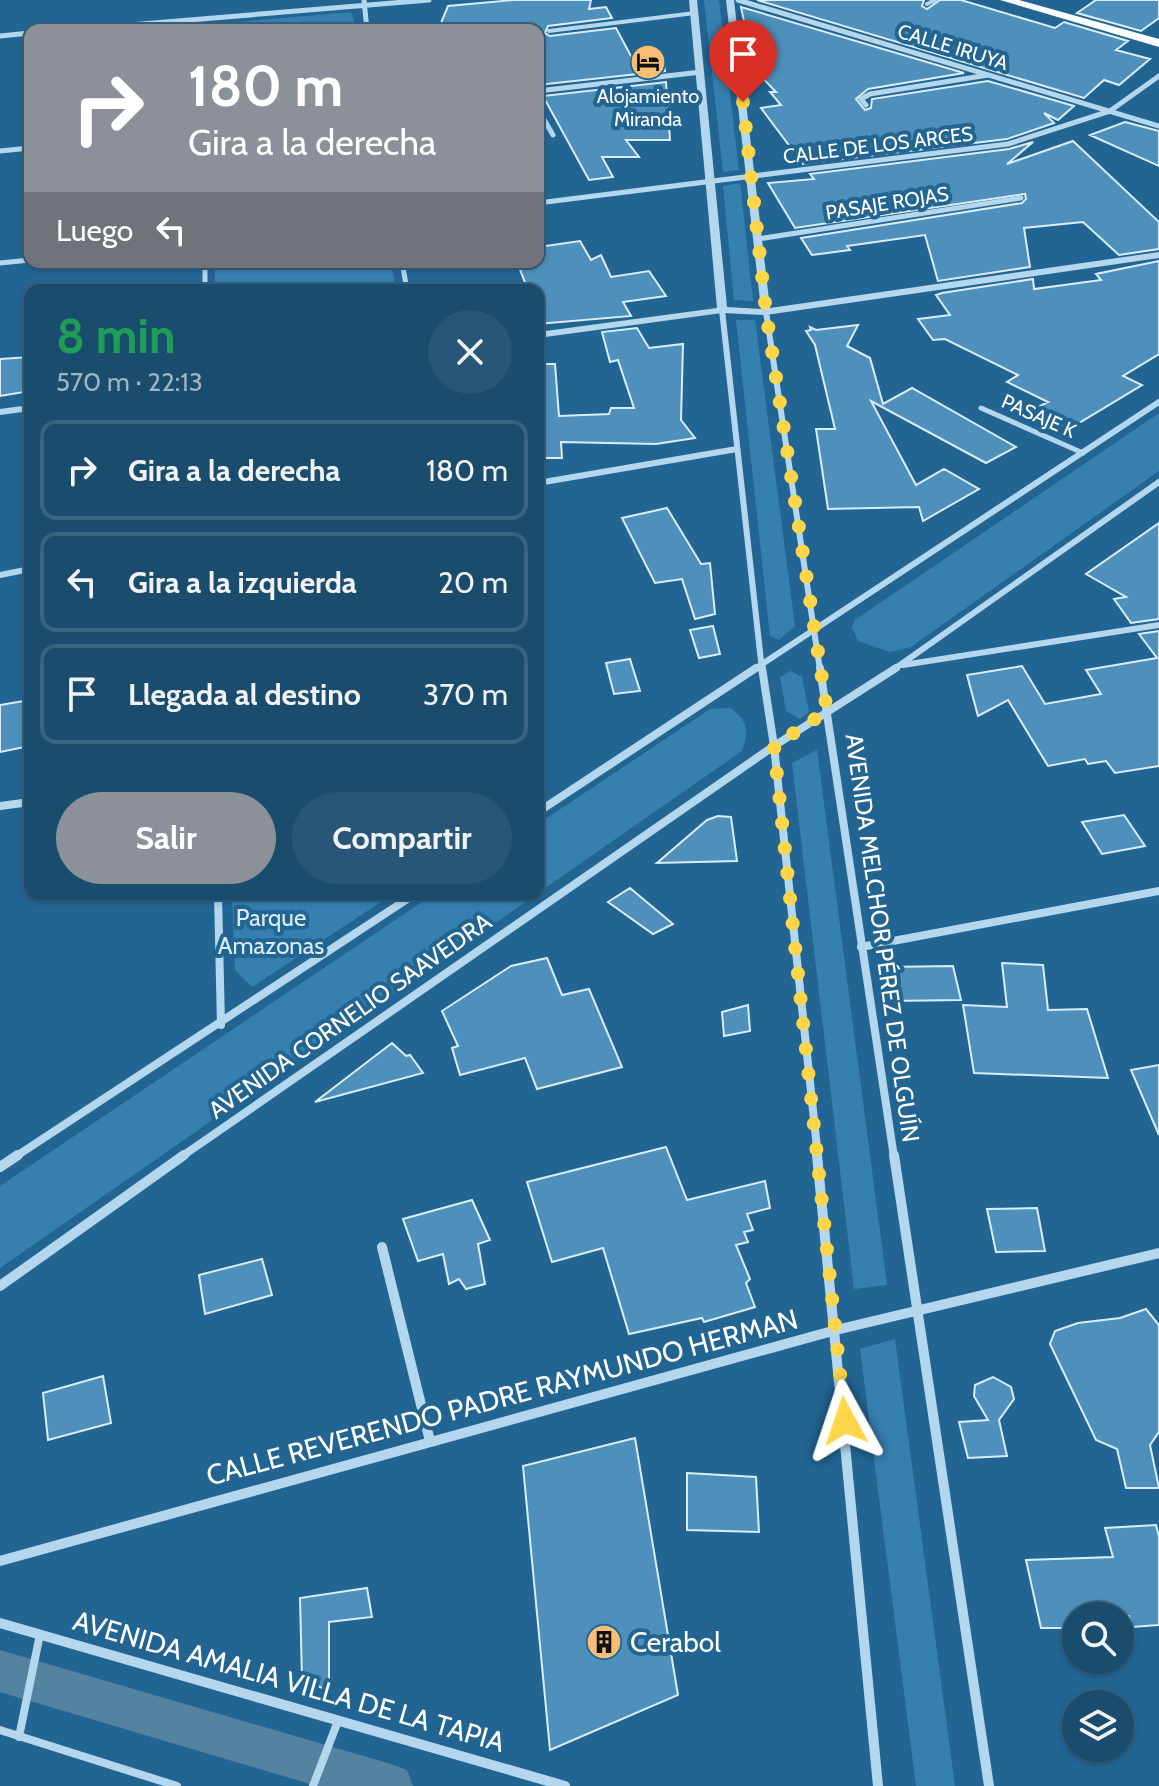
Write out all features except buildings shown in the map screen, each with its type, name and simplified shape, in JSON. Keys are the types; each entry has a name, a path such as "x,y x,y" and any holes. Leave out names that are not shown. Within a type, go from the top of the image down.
{"highway":[{"path":"1006,0 1159,43"},
{"path":"1055,0 1159,29"}],"street":[{"path":"139,24 429,0"},
{"path":"693,0 722,310 761,665 774,746 836,1330 878,1786"},
{"name":"AVENIDA MELCHOR PÉREZ DE OLGUÍN","path":"730,0 753,177 766,312 989,1786"},
{"name":"CALLE IRUYA","path":"738,0 1159,126"},
{"path":"364,3 366,24"},
{"path":"209,18 209,24"},
{"path":"0,36 24,34"},
{"path":"544,90 701,72"},
{"path":"866,105 861,99 870,94 993,75"},
{"name":"CALLE DE LOS ARCES","path":"544,202 1008,144 1110,111 1159,76"},
{"path":"544,119 553,135"},
{"path":"0,151 24,149"},
{"name":"PASAJE ROJAS","path":"758,239 1021,198"},
{"path":"544,334 722,310 766,312 1159,255"},
{"path":"0,263 24,261"},
{"path":"544,808 1159,402"},
{"path":"0,412 24,409"},
{"path":"544,482 737,449"},
{"name":"AVENIDA CORNELIO SAAVEDRA","path":"0,1286 774,746 899,666 1159,482"},
{"path":"0,575 24,570"},
{"path":"899,666 1159,625"},
{"path":"0,806 24,803"},
{"path":"861,947 1159,891"},
{"path":"218,900 221,1025"},
{"path":"0,1167 221,1025 406,900"},
{"path":"382,1247 430,1441"},
{"name":"CALLE REVERENDO PADRE RAYMUNDO HERMAN","path":"0,1561 836,1330 1159,1253"},
{"name":"AVENIDA AMALIA VILLA DE LA TAPIA","path":"0,1623 565,1786"}],"lane":[{"path":"927,4 935,0"},
{"path":"549,31 695,13"},
{"name":"PASAJE K","path":"981,408 1083,453"},
{"path":"19,1737 40,1634"},
{"path":"313,1786 338,1721"},
{"path":"0,1730 177,1786"}],"green space":[{"path":"704,0 719,0 739,170 723,172"},
{"path":"351,12 355,24 224,24"},
{"path":"740,183 753,301 734,300 723,186"},
{"path":"215,268 392,268 395,284 215,284"},
{"path":"736,320 755,320 795,626 779,640 770,636"},
{"path":"1159,413 1159,471 911,647 890,652 858,641 852,627 855,620"},
{"path":"791,671 802,677 809,712 800,719 786,711 780,677"},
{"path":"730,708 744,722 746,738 742,751 544,889 544,820 710,709"},
{"path":"817,750 887,1285 854,1289 792,763"},
{"name":"Parque Amazonas","path":"232,900 384,900 252,987 235,970"},
{"path":"425,900 528,900 0,1268 0,1186"},
{"path":"895,1339 955,1786 916,1786 860,1349"}],"waterway":[{"path":"0,1671 391,1786"}],"place":[{"name":"Alojamiento Miranda","path":"648,62"},
{"name":"Cerabol","path":"604,1642"}],"route":[{"path":"743,102 766,312 827,711 774,746 845,1421"}]}
